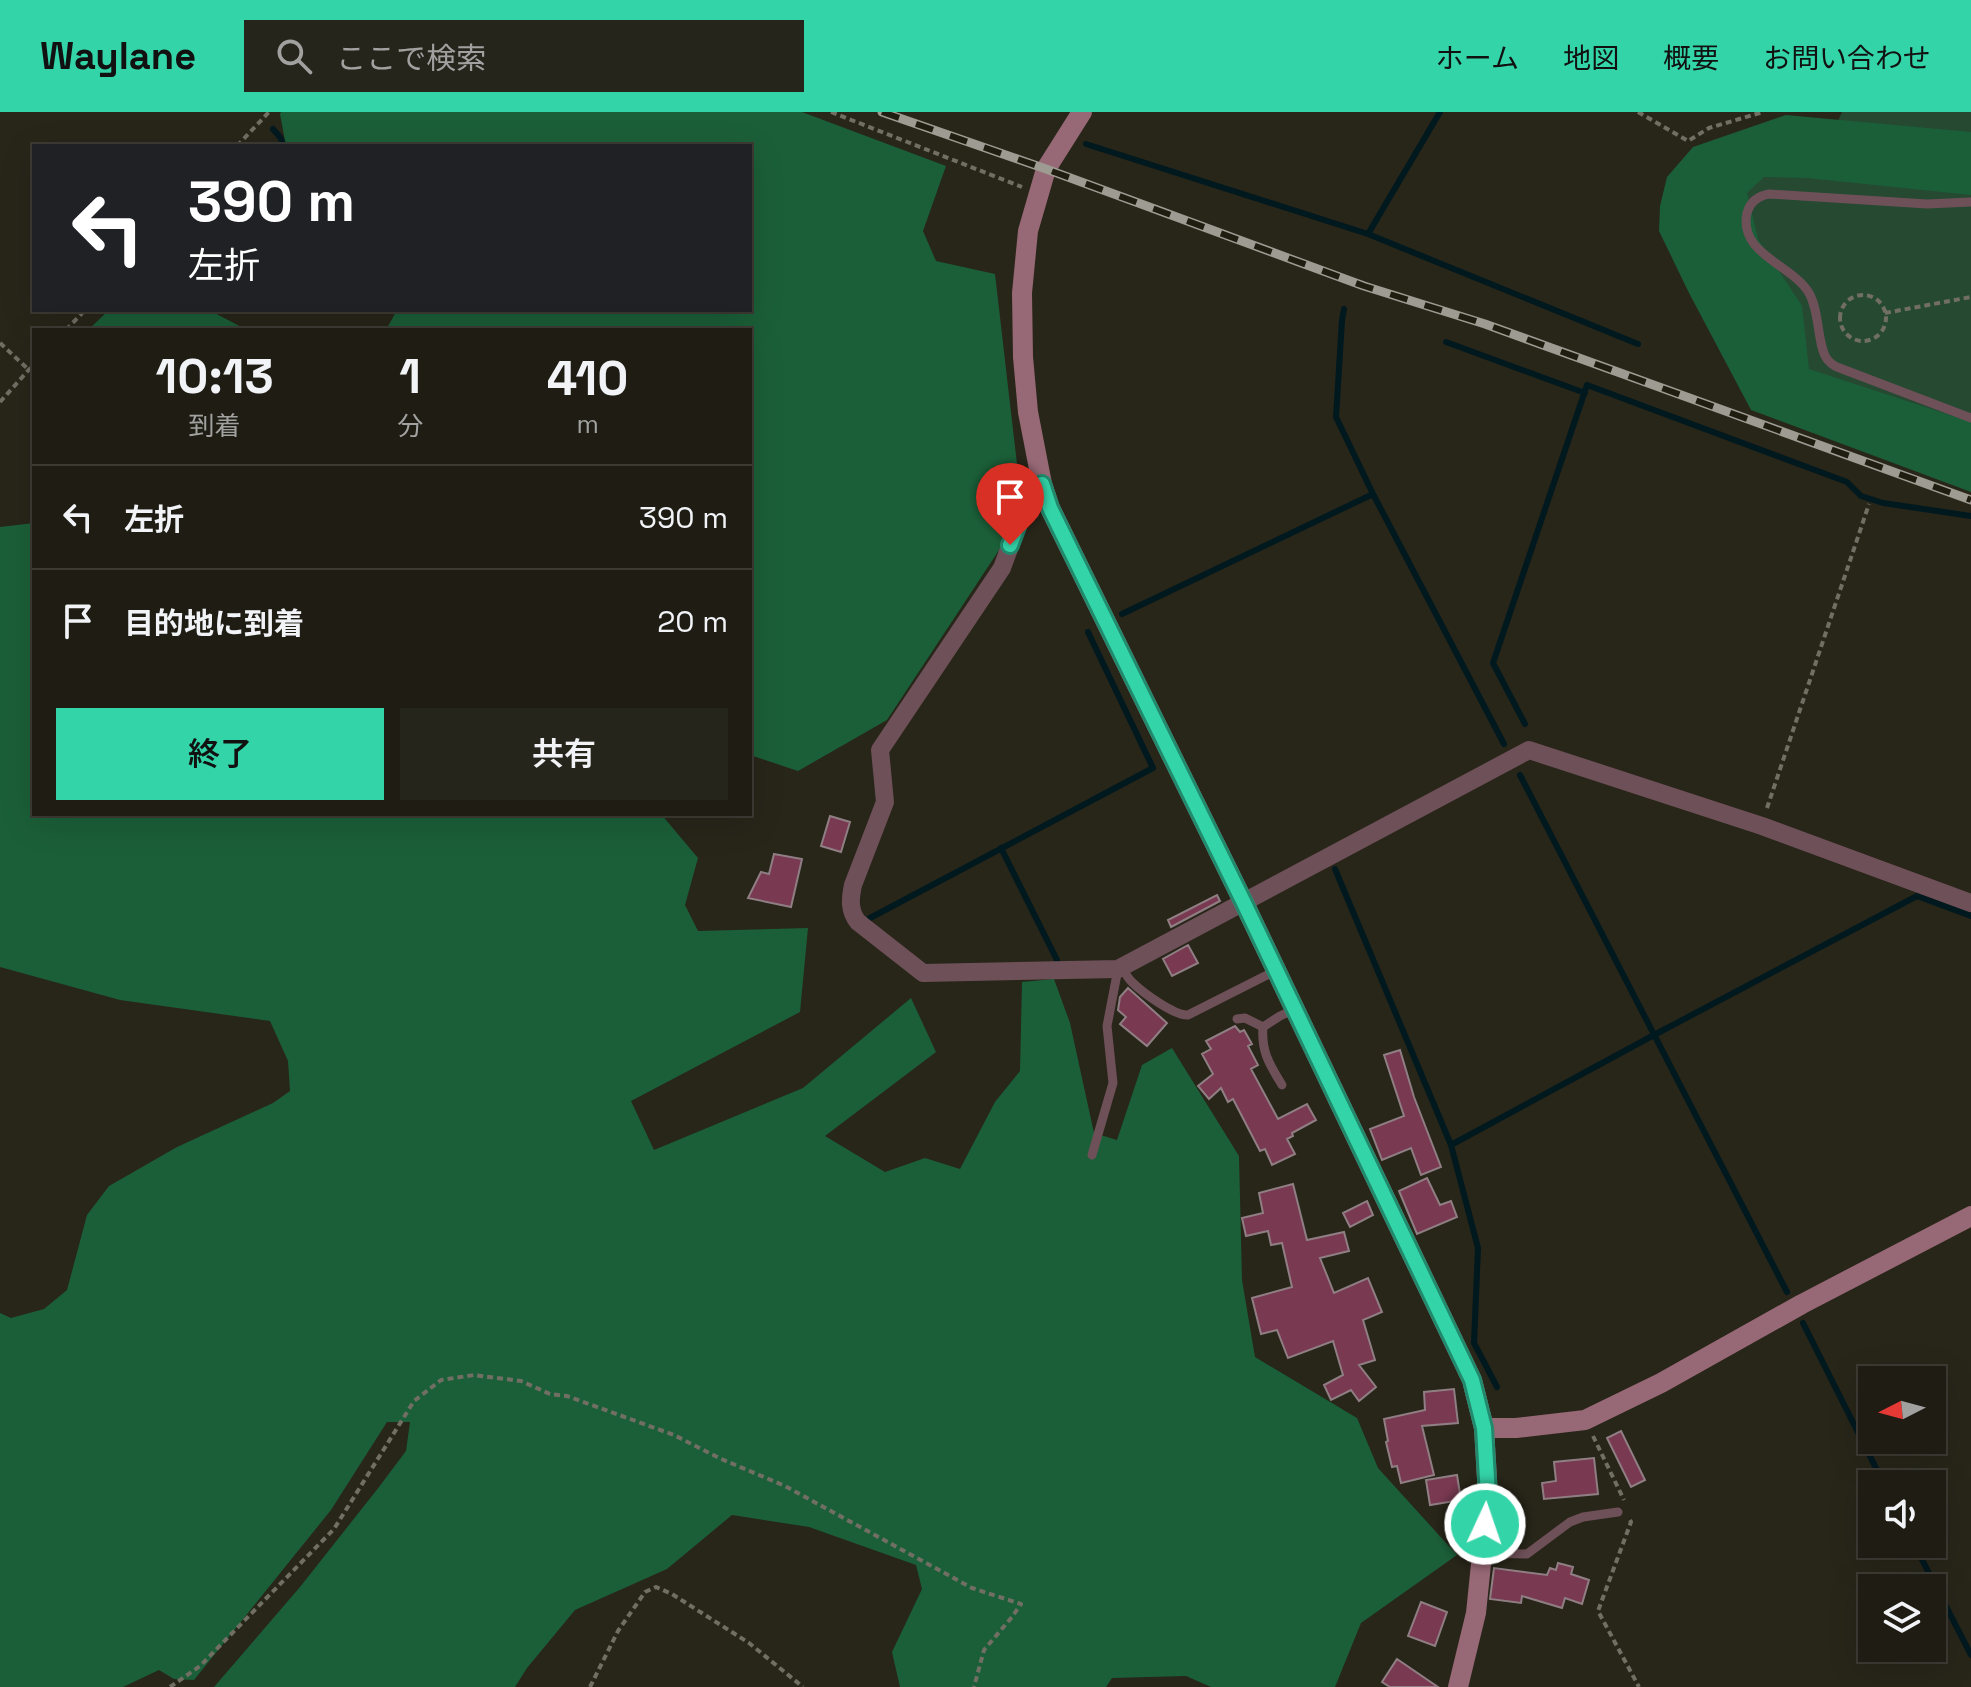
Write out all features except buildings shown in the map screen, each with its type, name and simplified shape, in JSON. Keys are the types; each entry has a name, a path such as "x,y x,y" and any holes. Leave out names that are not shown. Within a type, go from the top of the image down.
{"street":[{"path":"1082,112 1046,169 1028,231 1022,293 1023,357 1042,484 1050,508 1277,970 1472,1380 1484,1428 1488,1496 1476,1613 1458,1687"},
{"path":"1042,484 1027,500 1002,568 880,750 885,802 853,885 850,897 852,914 923,973 1119,968 1529,750 1762,826 1971,903"},
{"path":"1484,1428 1516,1428 1585,1420 1661,1383 1802,1304 1971,1216"}],"lane":[{"path":"1971,202 1927,204 1769,194 1754,200 1746,217 1750,237 1758,249 1808,290 1814,302 1828,361 1971,418"},
{"path":"1119,968 1133,983 1181,1016 1277,970"},
{"path":"1092,1155 1113,1083 1107,1026 1119,968"},
{"path":"1263,1027 1295,1009"},
{"path":"1237,1019 1245,1018 1263,1027"},
{"path":"1263,1027 1267,1061 1282,1085"},
{"path":"1483,1553 1527,1554 1570,1522 1618,1512"}],"path":[{"path":"239,144 269,112"},
{"path":"831,112 1039,193"},
{"path":"1638,112 1688,141 1709,128 1763,112"},
{"path":"1862,295 1877,300 1885,313 1884,327 1874,338 1867,340 1853,339 1840,322 1848,300 1862,295"},
{"path":"1885,313 1971,297"},
{"path":"68,328 83,312"},
{"path":"0,343 29,370"},
{"path":"0,402 32,366"},
{"path":"1762,826 1869,504"},
{"path":"170,1687 200,1666 334,1529 414,1401 441,1380 474,1375 521,1381 550,1394 567,1396 674,1435 785,1486 972,1588 1021,1604 984,1650 974,1687"},
{"path":"590,1687 618,1631 645,1592 656,1587 749,1643 803,1687"},
{"path":"1598,1611 1639,1687"}],"green space":[{"path":"802,112 946,166 923,231 936,261 995,274 1017,464 1007,538 887,720 798,771 752,756 752,328 387,328 396,312 752,312 752,144 286,144 280,114"},
{"path":"1842,112 1971,112 1971,451 1801,374 1720,169 1832,134"},
{"path":"1786,115 1971,132 1971,195 1807,178 1764,177 1747,193 1758,239 1802,306 1809,369 1971,422 1971,492 1751,410 1689,293 1659,231 1660,206 1667,177 1693,147"},
{"path":"107,312 213,312 243,328 90,328"},
{"path":"32,523 32,816 663,816 698,858 685,905 698,931 808,928 800,1012 631,1101 654,1150 803,1088 911,998 936,1052 825,1136 885,1172 925,1158 960,1169 995,1102 1020,1071 1022,982 1054,979 1070,1023 1094,1133 1117,1140 1142,1065 1172,1048 1239,1156 1242,1280 1255,1357 1357,1418 1378,1468 1457,1555 1361,1623 1335,1687 1211,1687 1186,1676 1112,1678 1106,1687 900,1687 892,1652 922,1589 916,1565 809,1527 732,1515 667,1569 575,1610 515,1687 214,1687 300,1587 406,1451 410,1422 387,1422 331,1510 194,1680 174,1679 159,1670 123,1687 0,1687 0,1313 11,1318 44,1309 67,1290 87,1215 109,1186 177,1147 273,1103 290,1091 288,1061 270,1021 120,1000 0,967 0,527"}],"waterway":[{"path":"1368,234 1440,112"},
{"path":"273,129 283,144"},
{"path":"1086,144 1368,234 1638,344"},
{"path":"1344,309 1336,417 1504,744"},
{"path":"1446,342 1585,393"},
{"path":"1525,724 1493,663 1587,385 1847,482 1861,496 1883,503 1971,516"},
{"path":"1122,614 1373,494"},
{"path":"870,918 1153,768 1088,632"},
{"path":"1520,775 1787,1292"},
{"path":"1001,848 1057,960"},
{"path":"1335,869 1451,1145 1478,1248 1474,1343 1497,1387"},
{"path":"1451,1145 1917,896 1971,916"},
{"path":"1803,1323 1877,1470"},
{"path":"1921,1558 1971,1655"}],"railway":[{"path":"882,112 1364,286 1485,324 1971,500"}],"route":[{"path":"1010,545 1027,500 1042,484 1050,508 1243,901 1472,1380 1484,1428 1488,1496 1485,1524"}]}
